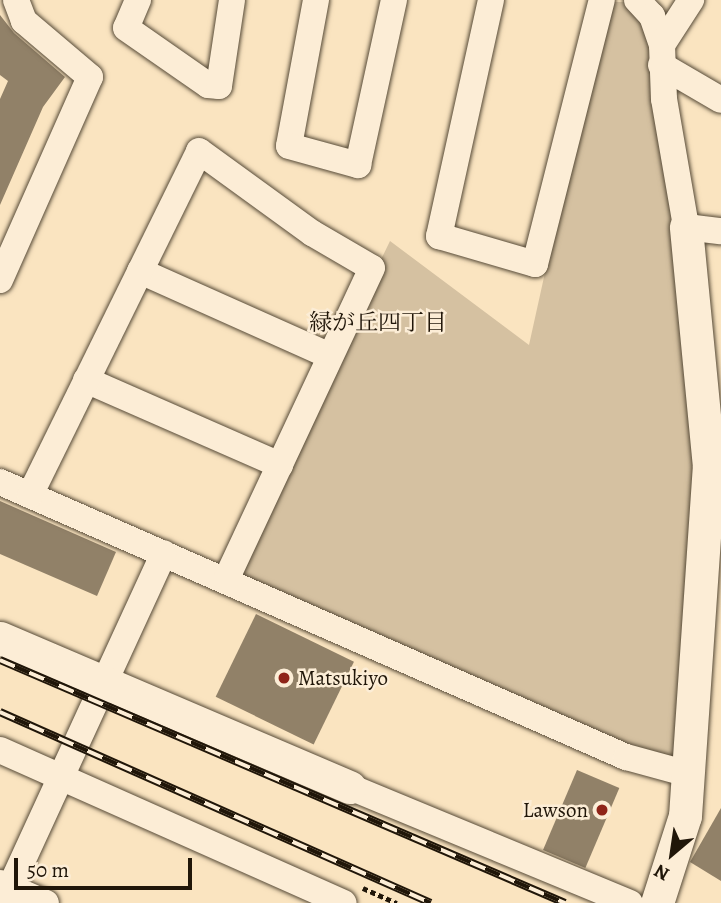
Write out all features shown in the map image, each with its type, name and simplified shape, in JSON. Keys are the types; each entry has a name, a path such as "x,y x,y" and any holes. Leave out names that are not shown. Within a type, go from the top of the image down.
{"street":[{"path":"0,280 90,77 24,21 16,0"},
{"path":"138,0 126,28 208,85 219,86 232,0"},
{"path":"316,0 289,146 358,165 394,0"},
{"path":"491,0 439,236 535,264 602,0"},
{"path":"637,0 652,16 662,55 686,227 709,467 685,816 657,903"},
{"path":"662,55 691,0"},
{"path":"662,55 721,100"},
{"path":"30,495 199,151 312,233 372,268 226,580"},
{"path":"686,227 721,231"},
{"path":"140,271 330,356"},
{"path":"86,380 280,465"},
{"path":"0,482 626,757 688,774"},
{"path":"46,903 5,891 164,553"},
{"path":"0,638 631,903"},
{"path":"0,750 343,903"}],"shaded area":[{"path":"611,2 625,2 644,28 664,99 709,467 688,774 226,580 390,241 529,345 580,114"}],"building":[{"path":"0,15 14,33 65,77 43,107 0,205 0,99 8,81 0,75"},
{"path":"0,501 116,552 97,596 0,554"},
{"path":"256,614 354,662 314,744 216,697"},
{"path":"577,770 619,788 585,868 543,850"},
{"path":"721,808 721,881 690,862"}],"railway":[{"path":"0,660 565,903"},
{"path":"0,712 431,903"}],"place":[{"name":"Matsukiyo","path":"284,678"},
{"name":"Lawson","path":"602,810"}],"district":[{"name":"緑が丘四丁目","path":"378,323"}]}
